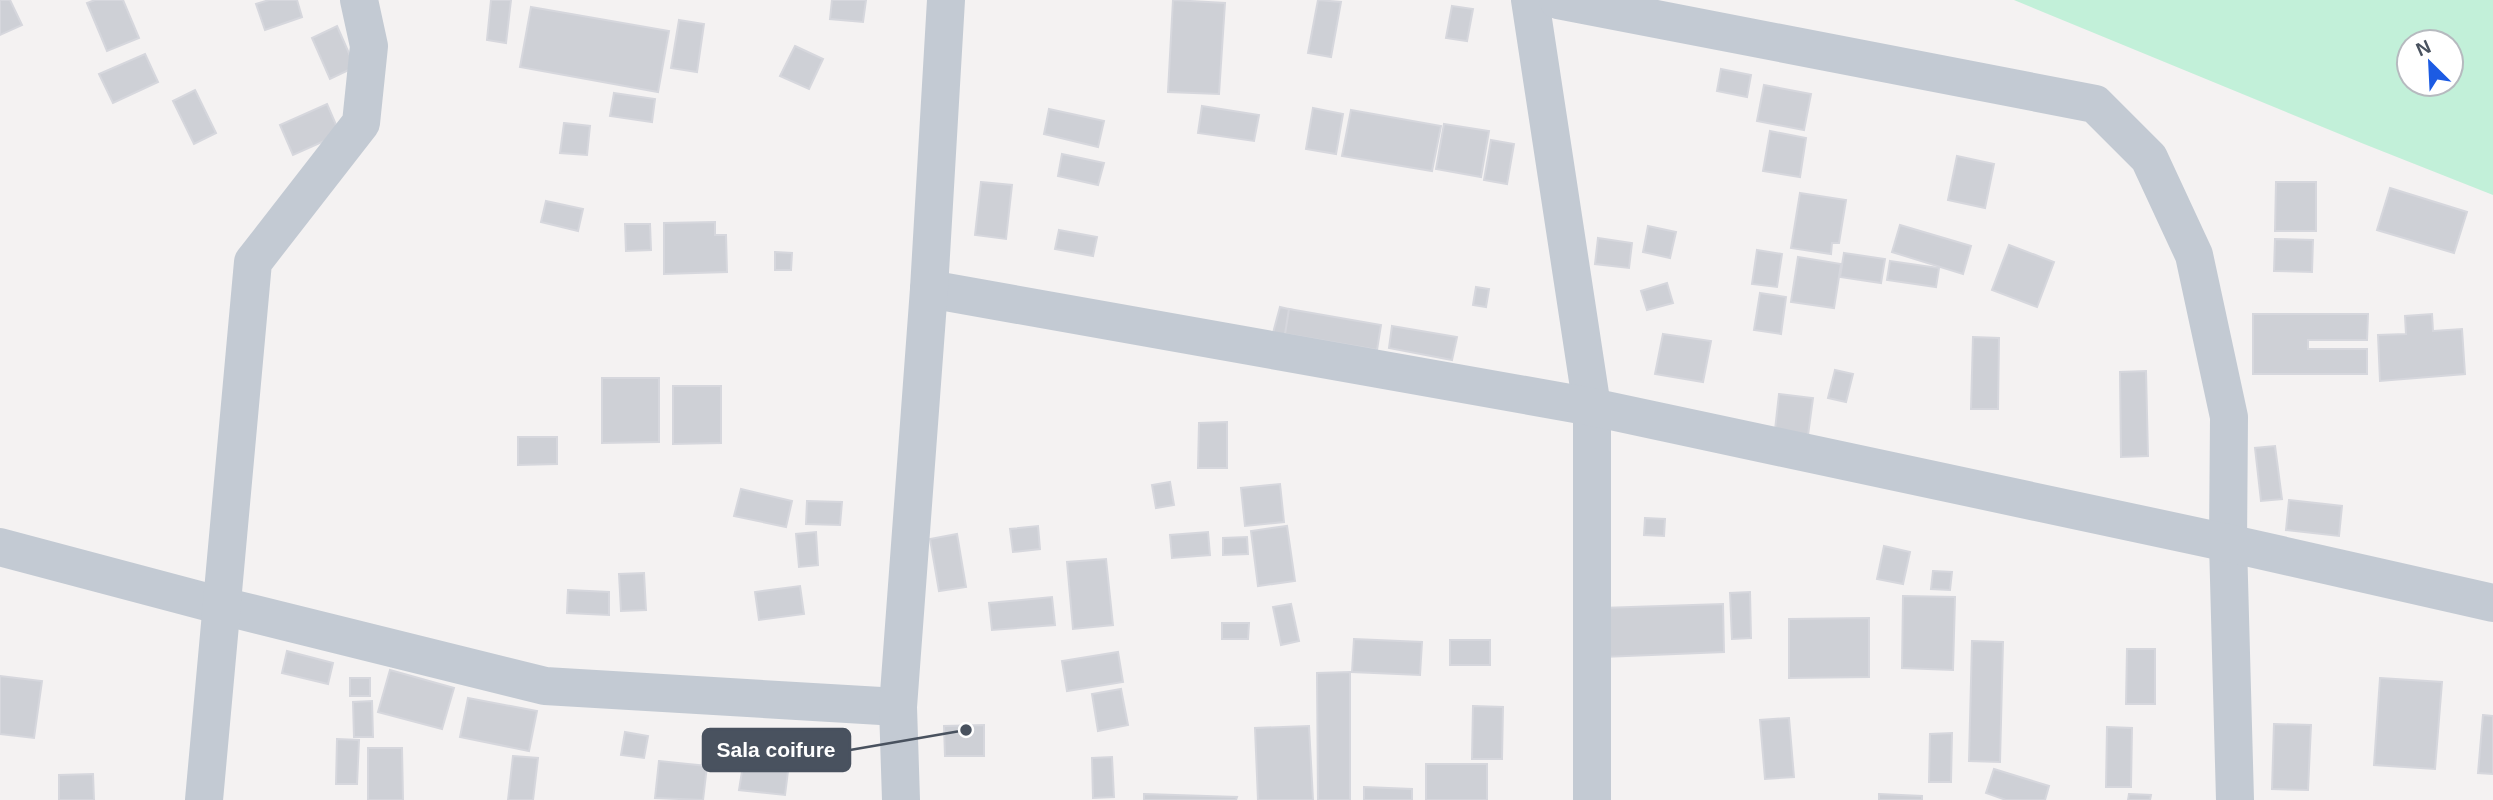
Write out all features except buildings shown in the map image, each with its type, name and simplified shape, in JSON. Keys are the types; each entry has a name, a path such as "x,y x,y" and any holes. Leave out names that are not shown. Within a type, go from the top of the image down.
{"street":[{"path":"204,800 253,262 361,123 369,46 359,0"},
{"path":"901,800 898,707 929,289 946,0"},
{"path":"1530,0 1592,407 1592,800"},
{"path":"1558,0 2095,104 2149,158 2194,255 2229,417 2228,543 2235,800"},
{"path":"929,289 1592,407 2228,543 2493,603"},
{"path":"0,547 222,606 545,686 898,707"}],"green space":[{"path":"2014,0 2493,0 2493,195 2364,144"}],"place":[{"name":"Sala coifure","path":"966,730"}]}
